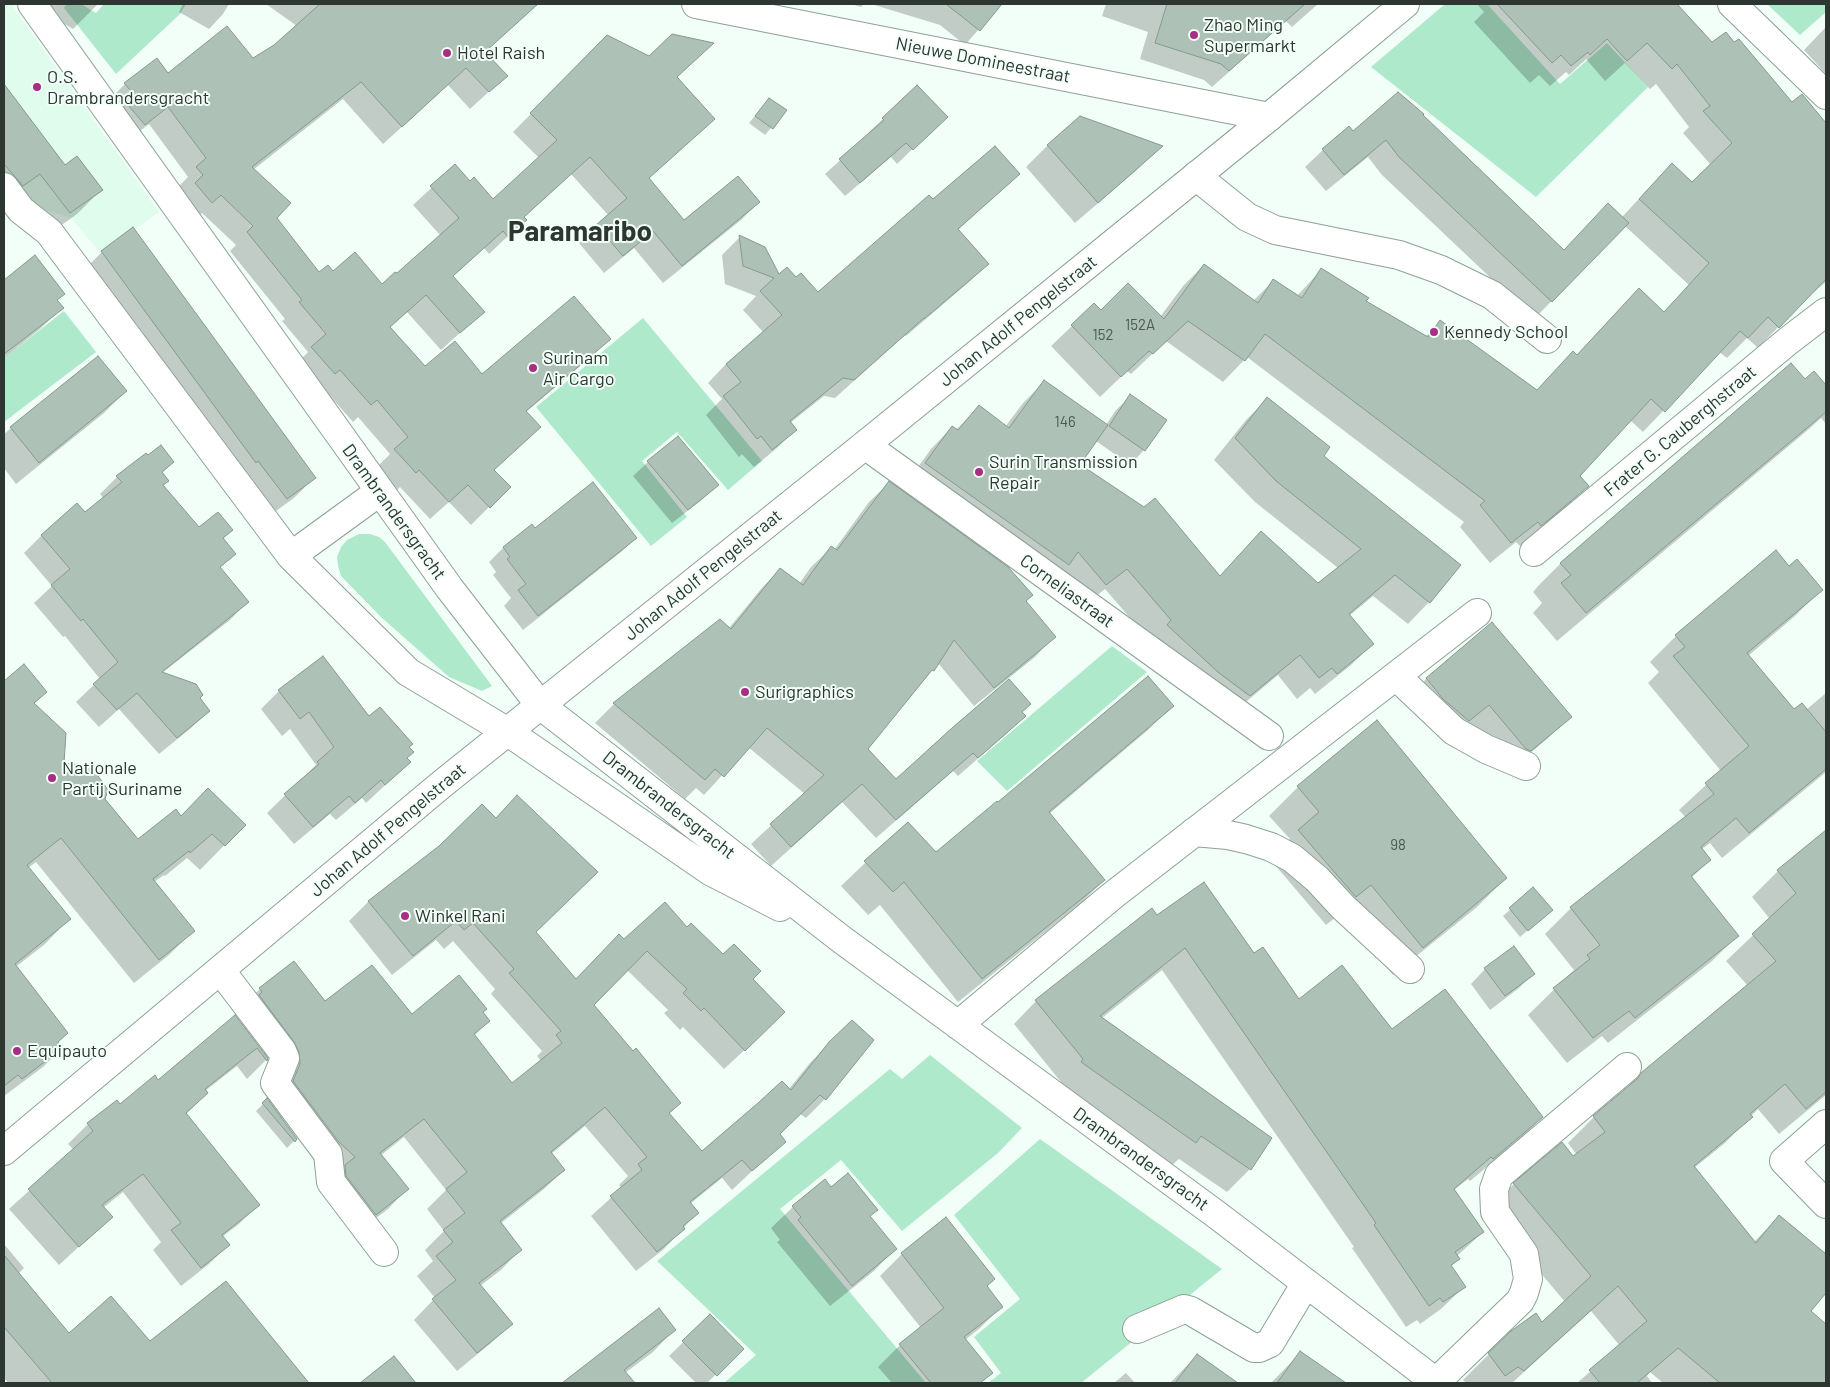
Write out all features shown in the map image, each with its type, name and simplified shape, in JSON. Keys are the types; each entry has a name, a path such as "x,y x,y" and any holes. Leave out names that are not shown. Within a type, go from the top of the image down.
{"street":[{"name":"Drambrandersgracht","path":"32,4 450,589 540,705 841,939 1210,1209 1436,1383"},
{"name":"Nieuwe Domineestraat","path":"696,4 1269,116"},
{"name":"Johan Adolf Pengelstraat","path":"4,1151 442,784 865,445 1405,4"},
{"path":"1732,4 1826,96"},
{"path":"1196,176 1247,217 1275,230 1399,255 1441,270 1492,295 1547,339"},
{"name":"Drambrandersgracht","path":"4,187 12,217 49,232 291,556 408,672 508,732 710,871 841,939"},
{"name":"Frater G. Cauberghstraat","path":"1534,552 1826,312"},
{"name":"Corneliastraat","path":"865,445 1269,736"},
{"path":"291,556 380,492"},
{"path":"958,1025 1112,896 1477,613"},
{"path":"1396,676 1454,731 1486,749 1526,766"},
{"path":"1194,832 1246,838 1271,847 1292,858 1317,879 1410,970"},
{"path":"221,971 282,1051 285,1058 275,1083 328,1154 331,1182 384,1252"},
{"path":"1436,1383 1520,1301 1524,1293 1528,1279 1524,1254 1496,1212 1494,1189 1499,1175 1627,1067"},
{"path":"1826,1124 1784,1161 1826,1204"},
{"path":"1137,1329 1184,1309 1191,1311 1254,1348 1259,1348 1270,1343 1306,1283"}],"shaded area":[{"name":"O.S. Drambrandersgracht","path":"4,4 11,4 159,212 101,254 71,218 39,208 27,193 19,191 4,171"}],"green space":[{"path":"67,4 81,4 96,13 104,4 186,4 180,14 116,74 64,8"},
{"path":"1445,4 1487,4 1560,84 1607,43 1648,87 1536,197 1371,67"},
{"path":"1767,4 1826,4 1826,12 1800,35"},
{"path":"64,311 96,352 4,422 4,358"},
{"path":"643,318 762,461 728,490 677,432 642,461 687,517 651,546 536,407"},
{"path":"359,534 370,534 379,537 385,542 492,686 482,691 449,677 382,618 341,576 337,557 341,547 347,540"},
{"path":"1112,646 1147,672 1007,791 977,761"},
{"path":"930,1055 1022,1128 998,1153 902,1231 841,1160 780,1209 926,1383 724,1383 756,1355 657,1261 890,1069 902,1079"},
{"path":"1040,1139 1222,1269 1081,1383 988,1383 1001,1373 974,1337 1020,1299 954,1215"}],"building":[{"path":"320,4 538,4 485,52 508,76 489,92 466,68 402,127 361,82 252,167 291,203 277,218 319,272 328,265 333,271 355,252 382,284 459,218 430,186 455,164 470,181 474,177 493,199 557,140 530,113 607,35 649,56 672,34 714,43 677,77 715,119 649,178 684,220 738,176 760,202 682,266 653,231 623,256 596,225 627,198 590,157 524,217 527,220 508,237 503,231 453,276 485,312 460,333 426,295 390,327 425,366 455,341 482,374 574,296 611,339 526,411 541,427 494,470 511,487 490,508 468,485 449,502 419,470 416,473 394,449 408,437 377,400 371,405 340,370 335,374 311,347 326,334 299,302 302,300 247,232 253,226 221,195 212,203 195,183 203,175 196,167 206,158 168,107 145,125 128,105 137,98 124,83 157,58 168,73 227,26 253,58 274,45"},
{"path":"946,4 1002,4 980,31"},
{"path":"1167,4 1305,4 1229,71 1221,64 1155,43"},
{"path":"1497,4 1677,4 1712,42 1726,32 1734,42 1739,39 1792,102 1802,94 1826,123 1826,279 1779,328 1768,317 1748,338 1740,331 1665,412 1651,399 1580,476 1589,486 1541,526 1538,522 1511,543 1480,505 1485,501 1265,334 1245,361 1188,321 1153,354 1149,351 1121,377 1071,325 1094,303 1101,310 1128,283 1164,319 1204,264 1258,303 1273,279 1302,298 1321,268 1369,298 1366,301 1428,337 1440,320 1537,390 1573,351 1577,355 1639,288 1664,312 1709,263 1639,199 1672,163 1692,182 1732,143 1703,111 1710,106 1677,64 1672,69 1647,43 1627,61 1607,39 1590,55 1588,52 1571,66 1561,55 1552,63"},
{"path":"4,84 65,165 77,156 103,190 70,213 40,174 23,186 4,164"},
{"path":"917,85 948,117 913,150 906,143 860,183 839,159 884,120 882,118"},
{"path":"1398,92 1424,114 1564,250 1608,203 1629,223 1552,302 1399,157 1386,140 1344,175 1322,149 1349,126 1353,131"},
{"path":"769,98 787,110 773,129 755,116"},
{"path":"1080,116 1163,146 1098,203 1047,145"},
{"path":"995,146 1020,174 958,229 989,264 854,380 843,378 790,421 797,430 772,450 761,436 757,439 723,396 741,382 726,364 782,315 760,291 774,278 743,266 739,235 765,247 779,274 787,267 796,277 801,273 818,292 929,195 933,199"},
{"path":"133,227 316,478 287,499 258,461 256,463 101,251"},
{"path":"35,255 65,294 57,300 64,308 4,354 4,280"},
{"path":"98,356 127,391 39,463 10,427"},
{"path":"1791,363 1805,379 1814,371 1826,385 1826,412 1586,613 1561,583 1571,575 1560,563"},
{"path":"1044,380 1108,425 1082,462 1086,464 1084,467 1144,507 1155,498 1220,576 1261,531 1318,583 1361,549 1276,481 1235,438 1267,397 1330,447 1324,456 1461,565 1430,603 1395,575 1349,614 1374,644 1337,674 1332,668 1319,678 1300,655 1250,696 1219,673 1167,625 1171,620 1127,569 1106,585 1078,552 1069,565 925,463 952,426 958,430 979,405 1009,428"},
{"path":"1130,394 1167,420 1145,451 1109,426"},
{"path":"678,436 719,485 688,510 647,461"},
{"path":"161,445 174,462 162,472 169,481 163,485 199,527 218,512 233,530 223,538 236,554 220,567 249,602 162,672 196,684 203,695 200,698 210,711 177,738 137,693 117,710 93,684 118,662 83,619 81,621 51,585 70,569 41,535 77,503 85,512 122,482 116,476 146,453 148,455"},
{"path":"889,481 1008,567 1033,595 1026,601 1056,637 994,688 954,640 934,671 932,670 868,749 896,779 1009,679 1031,704 1022,712 1026,716 978,758 973,753 896,820 862,784 791,847 770,824 824,775 767,728 724,777 715,769 705,780 613,703 720,619 731,629 780,568 803,585 831,546 837,550"},
{"path":"593,482 637,538 538,616 518,590 526,584 507,559 510,557 503,547 532,524 535,528"},
{"path":"1776,550 1789,566 1797,559 1823,590 1747,653 1794,709 1802,703 1826,732 1826,769 1749,833 1736,818 1701,847 1711,860 1691,876 1739,936 1635,1018 1629,1011 1593,1038 1553,988 1590,959 1587,955 1600,945 1570,907 1714,794 1705,783 1749,746 1673,656 1685,647 1675,635"},
{"path":"1492,622 1572,717 1531,751 1526,749 1489,705 1469,721 1443,699 1426,678"},
{"path":"323,656 369,716 380,707 413,744 409,747 414,752 407,758 411,762 385,785 381,780 355,803 349,796 313,827 284,794 319,764 317,762 334,747 309,712 300,719 278,690"},
{"path":"24,664 47,692 34,703 66,733 64,763 91,766 108,790 105,799 138,839 176,809 181,816 208,788 246,825 225,846 212,834 190,853 189,851 153,879 195,931 159,960 61,838 27,865 71,919 15,964 68,1033 58,1042 63,1048 22,1079 18,1075 4,1086 4,681"},
{"path":"1148,676 1174,706 1049,812 1105,880 982,979 904,882 893,892 864,861 908,822 936,852"},
{"path":"1377,720 1507,878 1423,948 1371,885 1356,897 1298,830 1319,812 1297,786"},
{"path":"517,795 598,872 536,932 576,979 619,934 624,939 665,902 687,927 691,923 723,954 734,944 761,971 753,979 785,1012 745,1051 704,1008 701,1011 683,993 687,989 647,951 594,1005 633,1051 636,1048 681,1103 669,1113 702,1151 782,1081 791,1090 829,1042 852,1020 874,1040 826,1100 820,1095 780,1134 786,1142 752,1171 742,1160 690,1202 699,1213 683,1226 685,1229 657,1252 610,1196 642,1170 638,1164 647,1157 605,1107 551,1152 565,1170 500,1221 522,1250 479,1283 513,1324 477,1353 432,1299 456,1280 436,1256 453,1242 443,1230 465,1213 446,1189 467,1172 424,1119 380,1153 409,1189 376,1215 346,1176 345,1165 355,1157 338,1141 293,1081 300,1064 299,1052 294,1042 259,995 262,992 259,988 294,961 325,1001 372,965 412,1014 459,975 487,1009 483,1012 490,1021 474,1034 512,1083 562,1043 556,1035 561,1031 509,973 514,969 473,923 464,930 456,921 413,956 368,901 439,846 482,804 496,818"},
{"path":"1826,830 1826,1092 1806,1109 1785,1084 1750,1114 1753,1117 1694,1166 1756,1243 1779,1215 1826,1254 1826,1293 1811,1311 1826,1324 1826,1383 1720,1383 1678,1348 1637,1383 1600,1383 1589,1370 1647,1321 1618,1286 1524,1371 1518,1367 1505,1376 1488,1353 1511,1331 1536,1313 1542,1322 1591,1276 1513,1183 1562,1142 1573,1156 1605,1132 1593,1116 1637,1079 1642,1072 1776,961 1752,934 1796,893 1777,870"},
{"path":"1204,882 1254,953 1263,947 1299,999 1342,965 1392,1029 1445,989 1543,1117 1493,1159 1491,1157 1454,1189 1484,1232 1455,1252 1460,1259 1451,1265 1466,1287 1443,1302 1440,1298 1429,1306 1374,1225 1376,1223 1185,948 1100,1016 1272,1138 1251,1170 1201,1136 1196,1143 1081,1062 1083,1059 1035,1000 1152,908 1157,915"},
{"path":"1533,887 1553,910 1528,931 1509,908"},
{"path":"1514,946 1535,974 1505,996 1484,968"},
{"path":"235,1015 268,1058 267,1061 257,1048 205,1089 208,1093 186,1113 260,1205 222,1235 230,1245 201,1268 171,1230 181,1223 143,1174 102,1205 113,1217 79,1247 28,1189 93,1131 87,1123 117,1100 120,1104 155,1075 158,1080"},
{"path":"267,1098 297,1139 295,1142 262,1103"},
{"path":"848,1173 878,1210 870,1216 897,1249 852,1286 798,1220 801,1217 792,1206 825,1179 831,1187"},
{"path":"946,1217 995,1279 987,1286 1003,1307 964,1337 993,1373 980,1383 931,1383 899,1344 944,1308 901,1253"},
{"path":"4,1255 69,1333 111,1296 150,1341 226,1281 309,1383 52,1383 4,1327"},
{"path":"659,1308 676,1330 624,1370 635,1383 562,1383"},
{"path":"710,1314 744,1349 717,1376 682,1341"},
{"path":"1300,1351 1346,1383 1277,1383"},
{"path":"1197,1354 1238,1383 1175,1383"},
{"path":"394,1356 416,1383 360,1383"}],"place":[{"name":"Zhao Ming Supermarkt","path":"1194,35"},
{"name":"Hotel Raish","path":"447,53"},
{"name":"O.S. Drambrandersgracht","path":"37,87"},
{"name":"Kennedy School","path":"1434,332"},
{"name":"Surinam Air Cargo","path":"533,368"},
{"name":"Surin Transmission Repair","path":"979,472"},
{"name":"Surigraphics","path":"745,692"},
{"name":"Nationale Partij Suriname","path":"52,778"},
{"name":"Winkel Rani","path":"405,916"},
{"name":"Equipauto","path":"17,1051"}],"district":[{"name":"Paramaribo","path":"580,232"}]}
